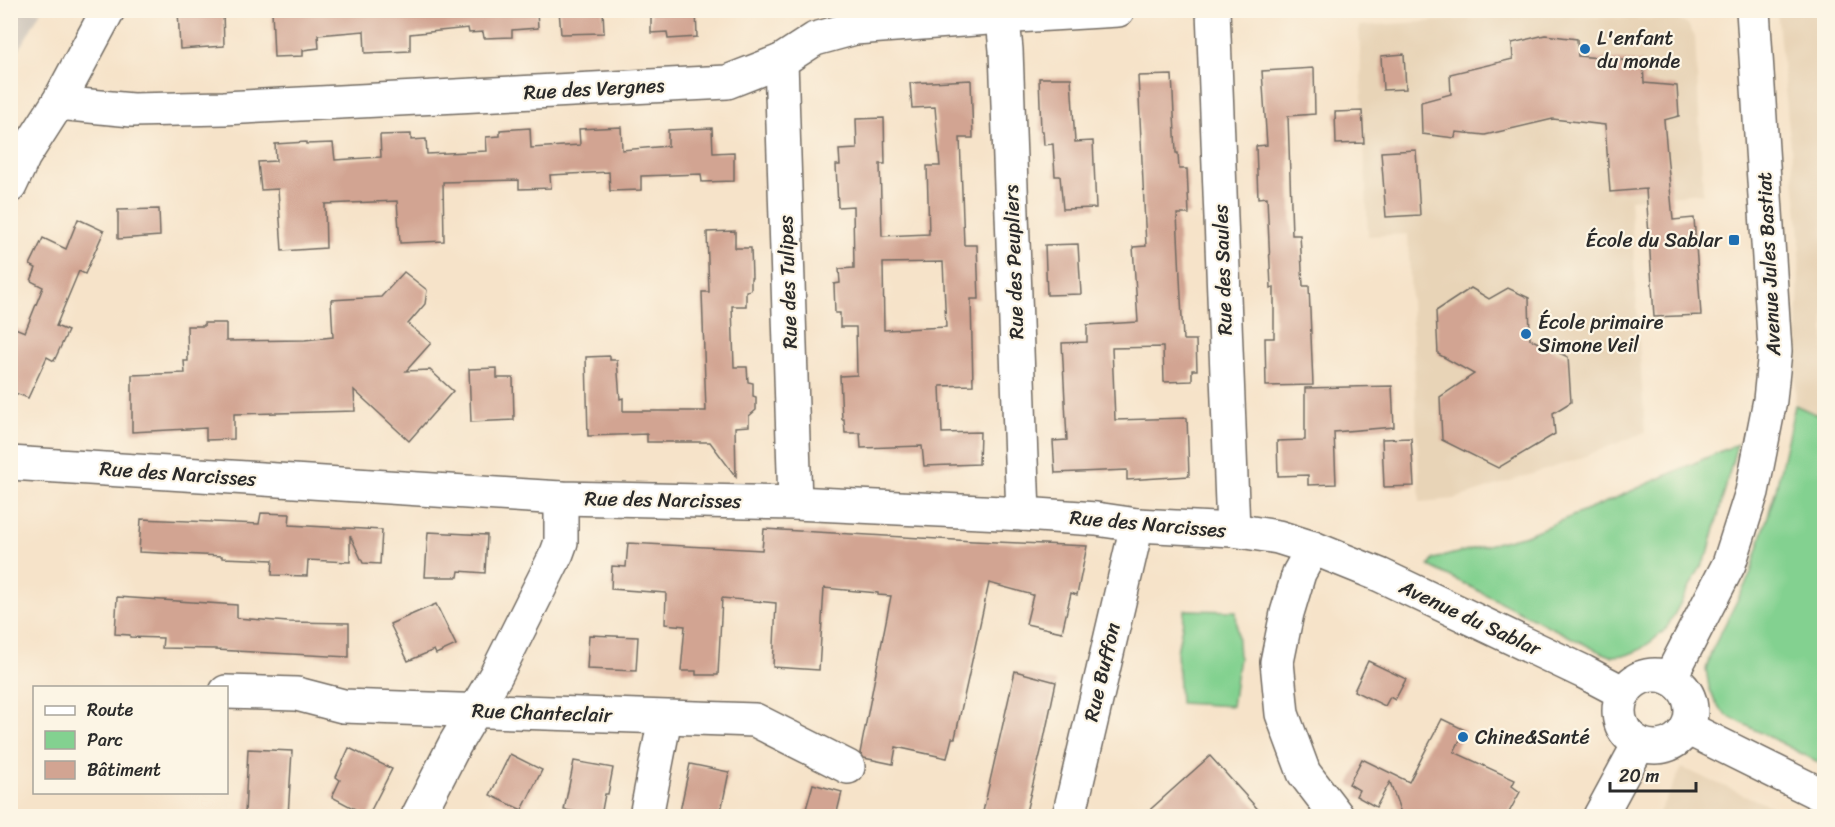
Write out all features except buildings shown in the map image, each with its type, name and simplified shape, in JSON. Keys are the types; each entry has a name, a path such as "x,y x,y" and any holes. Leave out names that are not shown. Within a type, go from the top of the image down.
{"street":[{"path":"10,186 24,156 58,103 108,10"},
{"name":"Rue des Vergnes","path":"58,103 132,110 224,108 727,82 781,61 815,39 855,28 1002,14 1118,10"},
{"name":"Rue des Saules","path":"1213,10 1233,530"},
{"name":"Avenue Jules Bastiat","path":"1670,678 1729,564 1752,492 1770,400 1775,351 1753,10"},
{"name":"Rue des Peupliers","path":"1002,14 1006,50 1023,514"},
{"name":"Rue des Tulipes","path":"781,61 795,503"},
{"name":"Rue des Narcisses","path":"10,463 561,498 795,503 1023,514 1096,519 1137,525 1233,530 1278,537 1313,548"},
{"path":"418,816 474,710 496,675 557,553 561,542 561,498"},
{"name":"Rue Buffon","path":"1071,815 1137,525"},
{"path":"1313,548 1299,573 1287,614 1277,662 1282,714 1304,773 1337,816"},
{"name":"Avenue du Sablar","path":"1313,548 1395,582 1624,693"},
{"path":"1660,675 1670,678 1686,692 1690,702 1688,728 1672,744 1649,747 1639,744 1624,730 1620,721 1618,712 1624,693 1630,684 1639,678 1660,675"},
{"name":"Rue Chanteclair","path":"228,692 297,694 343,706 754,720 848,767"},
{"path":"646,816 665,718"},
{"path":"1688,728 1824,796"},
{"path":"1600,816 1639,744"}],"shaded area":[{"path":"10,11 41,11 11,64"},
{"path":"1777,11 1824,11 1824,418 1795,405 1800,236"},
{"name":"École primaire Simone Veil","path":"1537,15 1679,20 1688,25 1695,37 1703,193 1630,199 1645,432 1573,461 1454,499 1420,502 1408,234 1368,236 1359,26"},
{"path":"1682,768 1793,816 1657,816"}],"green space":[{"path":"1795,405 1824,418 1824,765 1726,715 1715,702 1709,687 1706,669 1712,650 1750,575 1776,489"},
{"path":"1737,444 1708,554 1666,629 1639,650 1627,655 1611,656 1598,651 1429,566 1434,559 1526,535"},
{"path":"1185,610 1236,611 1239,657 1232,706 1180,703 1177,652"}],"place":[{"name":"L'enfant du monde","path":"1585,49"},
{"name":"École du Sablar","path":"1734,240"},
{"name":"École primaire Simone Veil","path":"1526,334"},
{"name":"Chine&Santé","path":"1463,737"}]}
